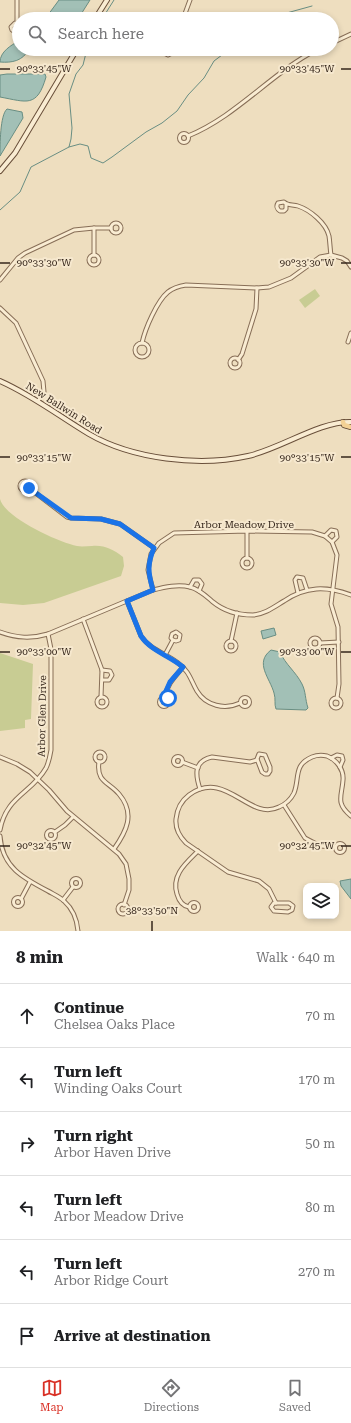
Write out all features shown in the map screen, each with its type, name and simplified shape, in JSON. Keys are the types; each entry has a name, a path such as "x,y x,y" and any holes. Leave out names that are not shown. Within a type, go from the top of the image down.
{"main road":[{"path":"343,422 344,425 351,427"}],"street":[{"path":"18,0 18,12"},
{"path":"99,12 107,0"},
{"path":"186,12 190,0"},
{"path":"339,40 351,34"},
{"path":"0,172 14,153 73,56"},
{"path":"188,136 220,120 306,56"},
{"path":"286,204 299,206 310,212 317,219 327,231 329,236 331,255"},
{"path":"94,228 94,255"},
{"path":"0,280 21,255 74,230 111,228"},
{"path":"142,343 146,344 149,349 147,355 143,356 138,355 136,347 142,343 144,335 161,300 174,289 186,285 257,288 269,287 293,277 317,259 331,255 342,258 351,268"},
{"path":"238,360 242,354 256,310 257,288"},
{"path":"0,308 16,323 43,381 44,392 38,401"},
{"path":"348,342 351,333"},
{"name":"New Ballwin Road","path":"0,381 16,388 90,435 105,442 146,454 194,462 233,459 249,456 279,446 321,428 343,422 351,422"},
{"path":"343,422 351,417"},
{"path":"29,488 67,517 76,519 101,519 114,521 154,548 151,554 148,570 153,590"},
{"path":"325,536 331,530 336,531 337,537 332,542 336,550 337,560 331,604 337,622 339,642 339,684 337,698"},
{"path":"247,531 247,558"},
{"name":"Arbor Meadow Drive","path":"154,548 163,539 174,533 247,531 312,532 325,536 332,542"},
{"path":"298,593 295,580 297,577 303,578 307,590"},
{"path":"190,587 194,580 199,580 202,584 199,591"},
{"path":"0,632 24,638 38,637 153,590 171,586 190,587 199,591 226,610 254,615 270,610 298,593 307,590 332,589 351,595"},
{"path":"127,601 144,641 183,667 205,700 214,705 225,706 240,703"},
{"path":"232,641 237,613"},
{"path":"83,619 102,670 103,680 101,697"},
{"name":"Arbor Glen Drive","path":"0,830 1,817 13,802 42,774 48,764 51,750 51,650 48,634"},
{"path":"165,655 173,640"},
{"path":"320,643 339,642"},
{"path":"165,697 170,682 183,667"},
{"path":"102,670 110,671 112,676 109,680 103,680"},
{"path":"259,754 265,755 270,767 270,773 263,774 257,760 259,754"},
{"path":"331,758 337,755 342,756 343,760 340,767"},
{"path":"276,902 269,889 259,881 254,878 242,877 228,872 181,839 176,827 176,819 177,812 182,801 200,789 214,788 222,789 258,808 273,810 284,805 292,797 295,792 298,770 305,761 317,756 325,756 331,758 340,767 343,775 340,792 341,804 346,812 351,816"},
{"path":"0,757 24,768 49,790 62,806 73,816 114,849 124,861 129,873 129,885 124,905"},
{"path":"200,789 196,776 198,768 203,760 212,757 250,762 257,760"},
{"path":"99,762 98,768 102,780 119,794 125,803 128,814 124,835 114,849"},
{"path":"182,762 198,768"},
{"path":"284,805 305,838 320,846 335,847"},
{"path":"55,832 66,825 73,816"},
{"path":"0,836 4,853 11,867 22,877 63,900 74,914 78,931"},
{"path":"189,907 183,904 177,897 176,881 180,870 198,851"},
{"path":"21,898 30,882"},
{"path":"63,900 73,887"},
{"path":"276,902 289,903 293,906 292,910 288,912 274,911 271,906 276,902"}],"green space":[{"path":"315,289 320,296 305,308 299,300"},
{"path":"0,499 11,514 33,528 58,540 77,546 101,546 108,548 123,557 124,566 121,576 44,603 23,605 0,603"},
{"path":"0,653 33,664 31,719 25,720 25,728 0,731"}],"water":[{"path":"59,0 90,0 82,12 50,12"},
{"path":"12,45 12,56 24,56 20,59 9,62 0,62 0,58"},
{"path":"45,74 46,77 39,94 35,98 24,101 0,97 0,75"},
{"path":"7,109 22,112 23,118 0,156 0,138 3,117"},
{"path":"274,628 276,635 263,639 261,631"},
{"path":"271,650 280,652 300,680 305,693 308,708 306,710 276,709 274,693 263,665 266,655"},
{"path":"351,879 351,899 341,886 340,881"}],"waterway":[{"path":"106,12 114,0"},
{"path":"290,12 312,6"},
{"path":"0,210 20,192 31,167 69,147 72,128 69,94 76,74 83,65 85,56"},
{"path":"69,147 80,144 88,146 91,158 103,163 177,111 188,95 204,78 214,61 221,56"}],"route":[{"path":"29,488 67,517 76,519 93,518 114,521 154,548 151,554 148,570 153,590 127,601 144,641 183,667 168,686 165,697 168,698"}]}
